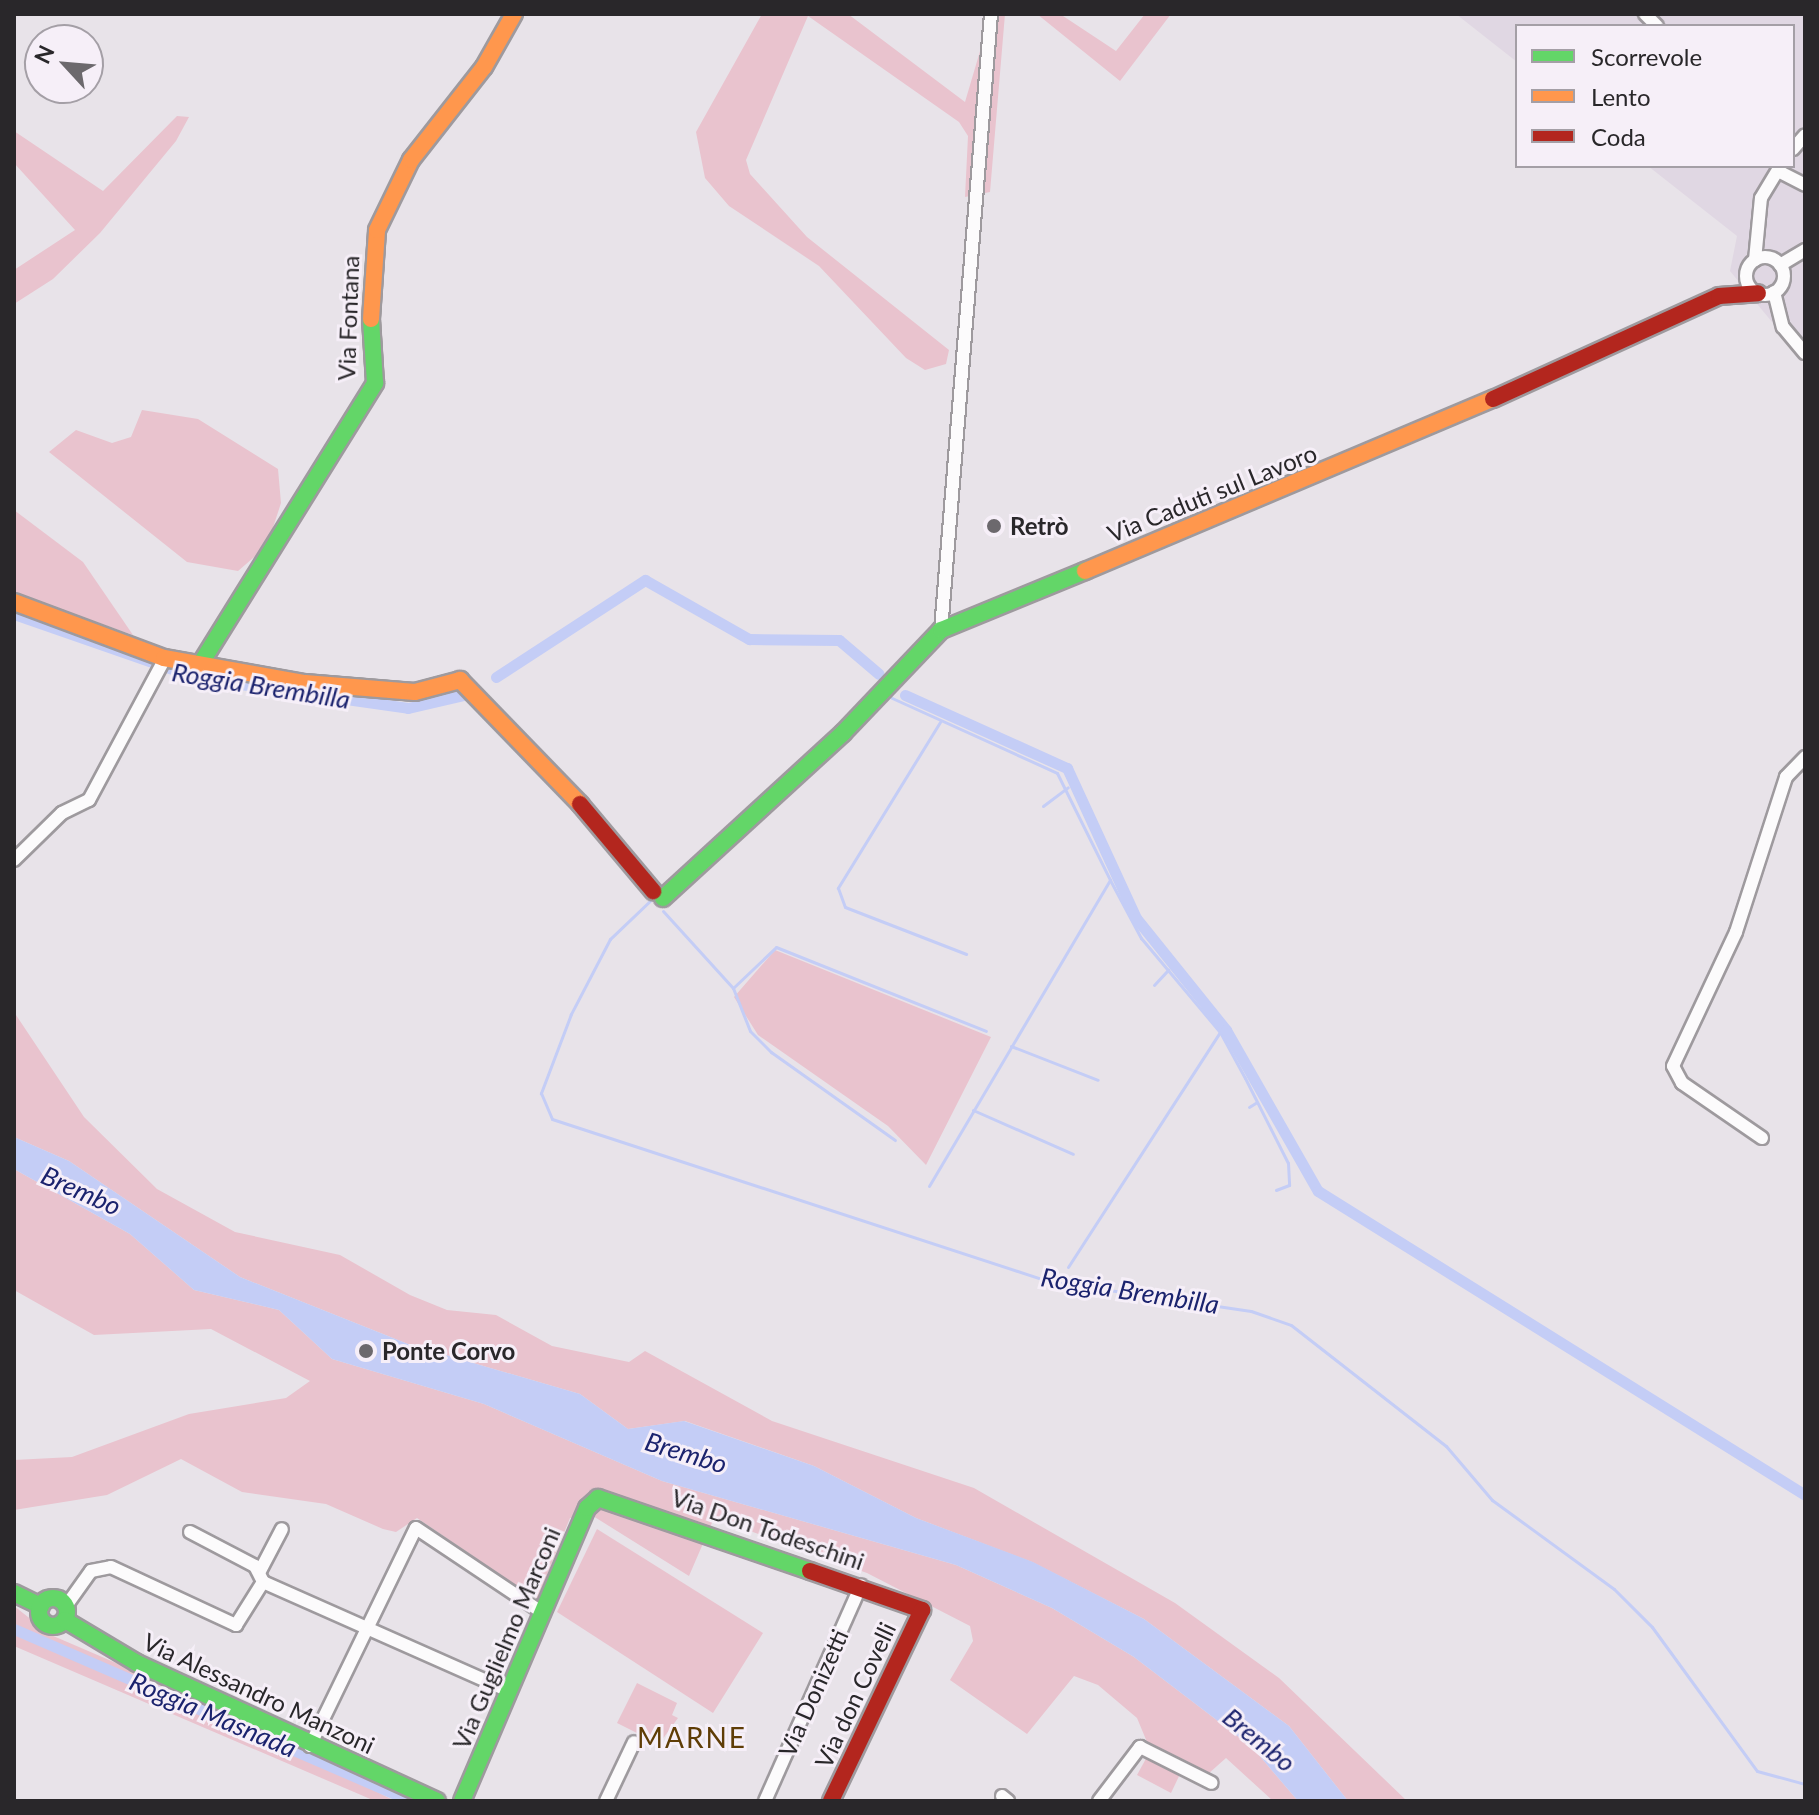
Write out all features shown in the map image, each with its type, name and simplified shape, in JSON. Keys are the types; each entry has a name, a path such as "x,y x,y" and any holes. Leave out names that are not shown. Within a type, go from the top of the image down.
{"street":[{"name":"Via Fontana","path":"201,663 375,383 370,296 377,230 411,160 484,67 514,14"},
{"path":"14,602 163,660 415,692 460,680 609,834 658,895 843,733 941,630 991,14"},
{"path":"1805,185 1779,168 1761,198 1755,260 1746,274 1766,293 1783,327 1805,353"},
{"path":"1755,260 1780,265 1805,250"},
{"path":"1766,293 1784,277 1780,265"},
{"name":"Via Caduti sul Lavoro","path":"941,630 1386,448 1719,296 1766,293"},
{"path":"14,860 62,813 89,800 159,680 163,660"},
{"path":"1762,1138 1682,1083 1673,1066 1736,932 1786,777 1805,757"},
{"name":"Via Don Todeschini","path":"598,1498 861,1585 922,1610"},
{"name":"Via Guglielmo Marconi","path":"462,1801 543,1613 598,1498"},
{"path":"310,1746 416,1528 543,1613"},
{"path":"14,1593 41,1606 54,1598 66,1613 91,1571 111,1567 215,1619 236,1625 282,1529"},
{"path":"190,1532 261,1576 367,1629 509,1691"},
{"name":"Via Donizetti","path":"765,1801 861,1585"},
{"name":"Via Alessandro Manzoni","path":"41,1606 46,1624 66,1613 310,1746 437,1801"},
{"name":"Via don Covelli","path":"831,1801 922,1610"},
{"path":"606,1801 634,1742"},
{"path":"1099,1801 1140,1747 1212,1783"}],"shaded area":[{"path":"762,14 848,14 965,102 991,14 1005,14 990,192 965,197 968,136 959,122 808,16 746,160 750,174 807,237 949,350 946,364 925,370 906,358 819,266 729,206 705,178 696,132"},
{"path":"1037,14 1060,14 1116,51 1145,14 1171,14 1120,81"},
{"path":"1456,14 1805,14 1805,362 1730,271 1737,236 1651,168 1795,168 1795,24 1515,24 1515,60"},
{"path":"177,116 189,117 176,141 100,233 53,279 14,304 14,270 75,230 14,163 14,131 103,191"},
{"path":"142,410 198,419 278,469 281,503 267,546 238,571 187,562 49,452 76,430 112,443 131,437"},
{"path":"14,510 83,562 133,635 14,593"},
{"path":"775,950 991,1037 926,1165 888,1126 758,1035 734,997"},
{"path":"14,1012 84,1117 157,1189 235,1232 340,1255 410,1295 447,1310 496,1315 552,1346 629,1362 645,1351 772,1421 974,1488 1175,1603 1279,1678 1407,1801 1348,1801 1289,1726 1144,1619 1032,1562 916,1518 814,1466 685,1421 628,1429 580,1394 408,1344 240,1277 69,1161 14,1137"},
{"path":"14,1169 130,1234 194,1290 279,1310 332,1359 484,1404 662,1481 956,1565 1052,1608 1134,1657 1252,1747 1298,1801 1273,1801 1226,1758 1208,1774 1147,1742 1137,1718 1098,1685 1074,1676 1027,1734 950,1680 973,1641 970,1626 867,1573 714,1518 689,1576 593,1516 570,1518 537,1600 417,1518 396,1532 383,1529 326,1504 242,1492 181,1459 107,1495 14,1510 14,1460 72,1457 189,1414 286,1398 310,1381 211,1329 94,1335 14,1290"},
{"path":"597,1529 763,1633 713,1713 557,1612"},
{"path":"14,1606 51,1635 158,1681 395,1801 375,1801 14,1646"},
{"path":"637,1683 677,1703 672,1715 678,1718 659,1744 617,1723"},
{"path":"1148,1755 1181,1772 1171,1793 1137,1775"}],"water":[{"name":"Brembo","path":"14,1137 69,1161 240,1277 408,1344 580,1394 628,1429 684,1421 814,1466 916,1518 1033,1562 1144,1619 1289,1726 1348,1801 1298,1801 1252,1747 1134,1657 1052,1608 956,1565 662,1481 484,1404 332,1359 279,1310 194,1290 130,1234 14,1169"}],"waterway":[{"name":"Roggia Brembilla","path":"496,677 645,580 749,639 839,640 879,674"},
{"name":"Roggia Brembilla","path":"14,614 198,678 408,708 468,694"},
{"name":"Roggia Brembilla","path":"905,695 1067,768 1136,918 1226,1030 1318,1191 1805,1495"},
{"path":"892,698 1057,773 1110,880"},
{"path":"940,722 838,888 845,907 966,954"},
{"path":"1043,806 1068,787"},
{"path":"929,1186 1110,880 1141,938 1220,1032 1245,1078 1288,1163 1289,1185 1276,1190"},
{"name":"Roggia Brembilla","path":"654,897 610,939 571,1014 541,1093 552,1119 1048,1281 1251,1311 1291,1325 1446,1446 1492,1500 1614,1589 1652,1627 1757,1771 1805,1784"},
{"path":"663,911 733,988 776,947 986,1031"},
{"path":"1154,985 1168,970"},
{"path":"733,988 750,1031 771,1052 895,1140"},
{"path":"1068,1267 1220,1032"},
{"path":"1011,1046 1098,1080"},
{"path":"1249,1107 1257,1102"},
{"path":"973,1110 1073,1154"},
{"name":"Roggia Masnada","path":"14,1629 412,1801"}],"traffic: fast":[{"path":"201,663 375,383 371,319"},
{"path":"663,898 843,733 941,630 1085,571"},
{"path":"462,1801 587,1508 598,1498 810,1571"},
{"path":"14,1593 41,1606"},
{"path":"53,1598 63,1602 67,1612 63,1622 53,1626 43,1622 39,1612 43,1602 53,1598"},
{"path":"65,1620 137,1663 437,1801"}],"traffic: slow":[{"path":"371,319 377,230 411,160 484,67 514,14"},
{"path":"1085,571 1493,399"},
{"path":"14,602 164,658 305,683 415,692 460,680 580,804"}],"traffic: jam":[{"path":"1493,399 1719,296 1758,293"},
{"path":"580,804 653,891"},
{"path":"810,1571 922,1610 831,1801"}],"place":[{"name":"Retrò","path":"994,526"},
{"name":"Ponte Corvo","path":"366,1351"}],"district":[{"name":"MARNE","path":"692,1737"}]}
